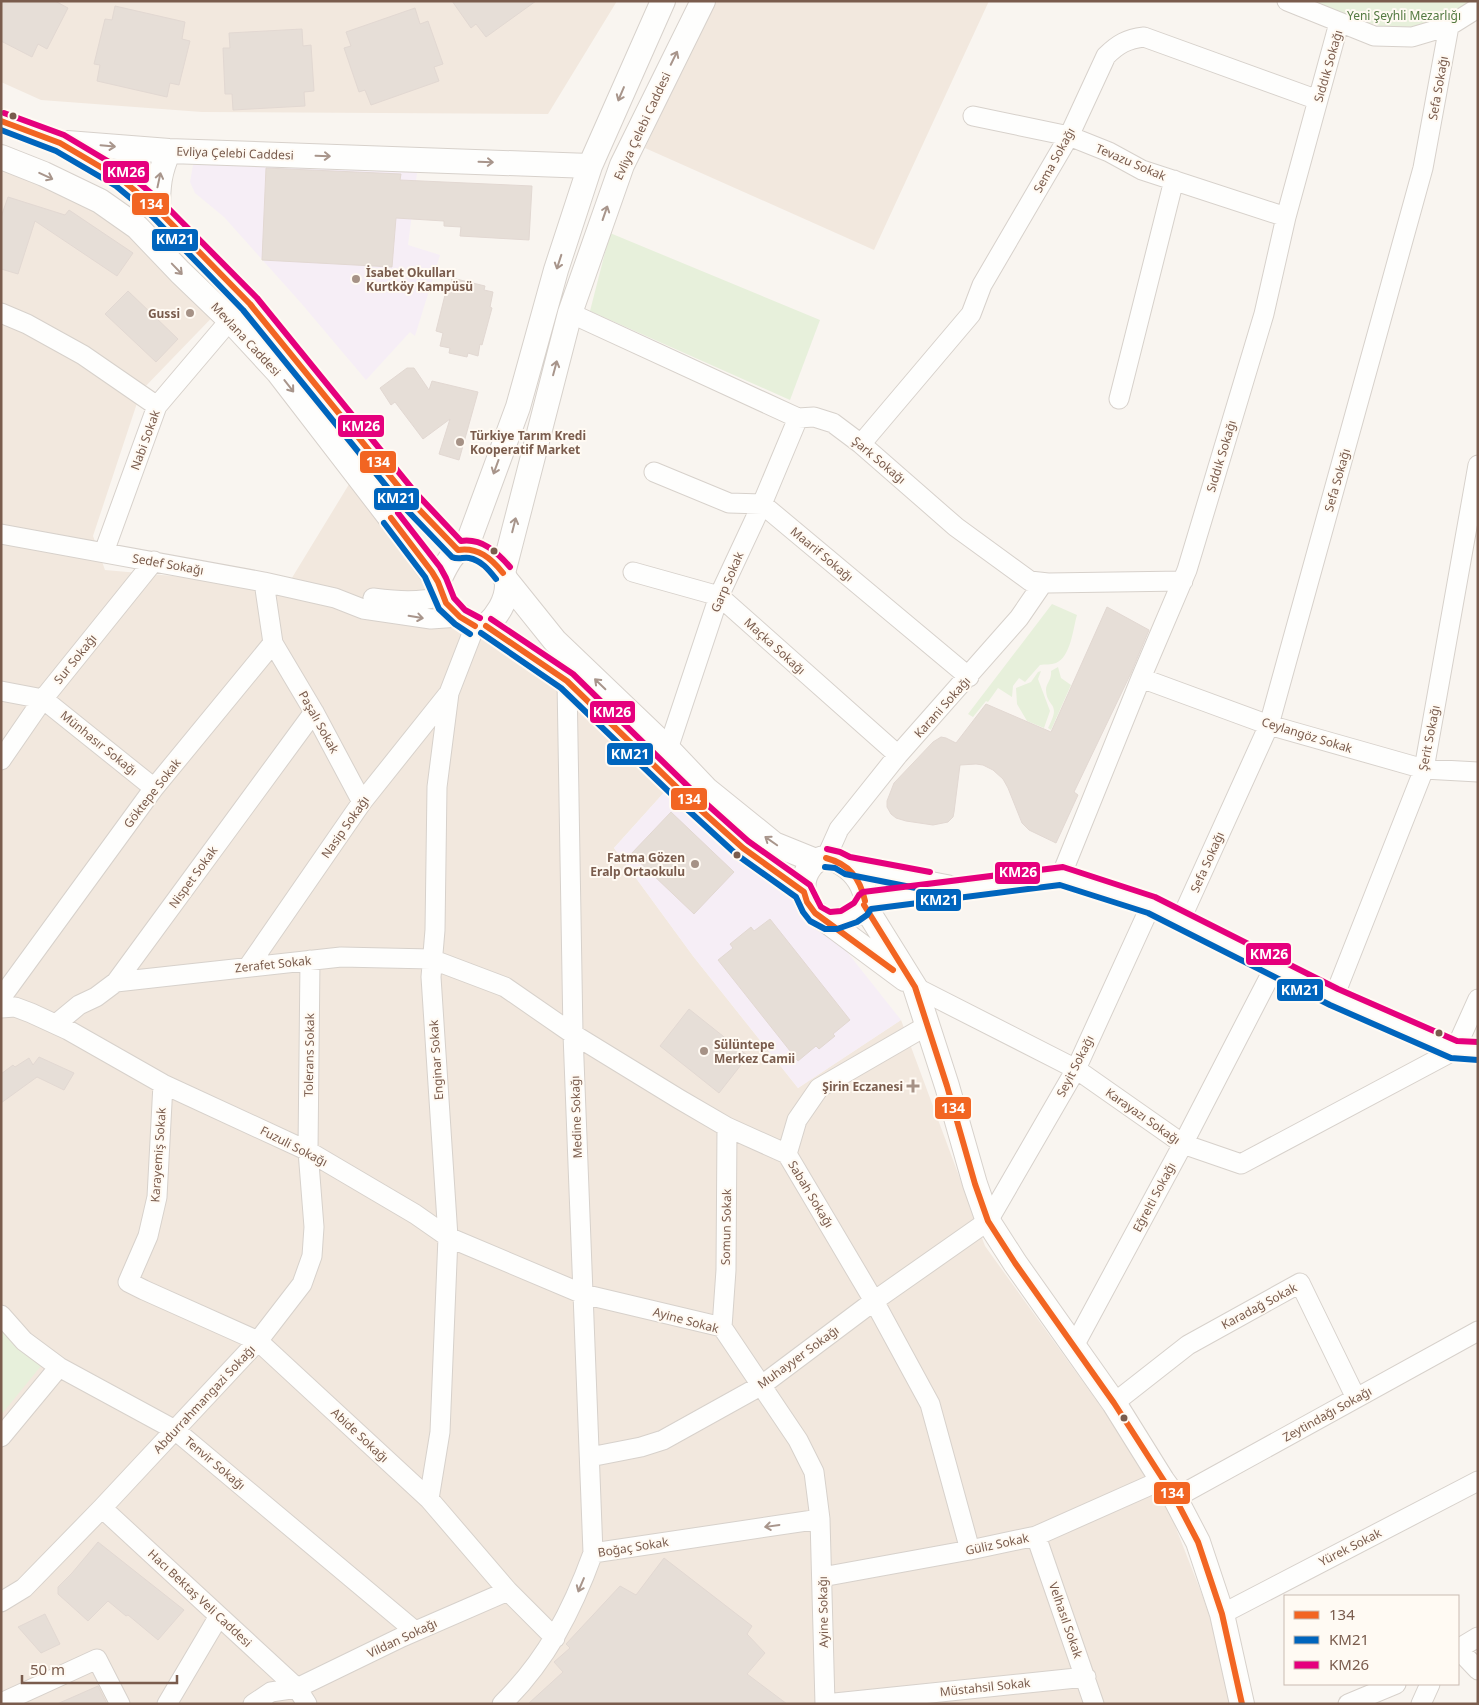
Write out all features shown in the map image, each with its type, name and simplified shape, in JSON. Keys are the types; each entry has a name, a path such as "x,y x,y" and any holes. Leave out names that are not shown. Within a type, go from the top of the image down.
{"street":[{"path":"335,598 350,595 413,602 430,600 440,589 446,567 462,549 518,407 556,270 590,166 663,1"},
{"name":"Evliya Çelebi Caddesi","path":"504,576 570,313 622,164 703,1"},
{"path":"1288,1 1374,36 1412,37 1449,26 1473,10 1478,9"},
{"name":"Sıddık Sokağı","path":"1061,876 1141,678 1183,581 1264,314 1286,217 1340,23"},
{"name":"Sefa Sokağı","path":"1181,919 1269,725 1423,168 1449,26"},
{"name":"Sema Sokağı","path":"860,444 971,314 982,285 1069,136 1106,56 1116,46 1130,39 1144,37 1318,100"},
{"name":"Tevazu Sokak","path":"974,116 1069,136 1109,152 1142,170 1286,217"},
{"name":"Mevlana Caddesi","path":"1,121 60,142 121,179 158,210 250,304 407,497 462,549"},
{"name":"Evliya Çelebi Caddesi","path":"60,142 169,151 590,166"},
{"path":"158,210 158,186 163,165 169,151"},
{"name":"Mevlana Caddesi","path":"1,157 44,174 100,201 137,227 230,320 278,372 404,535 440,589"},
{"path":"1120,399 1174,180"},
{"path":"1,313 26,324 83,355 156,406"},
{"name":"Şark Sokağı","path":"570,313 798,418 814,417 833,423 956,527 1030,581 1043,583 1183,581"},
{"name":"Nabi Sokak","path":"104,552 156,406 230,320"},
{"name":"Garp Sokak","path":"668,749 719,596 762,504 798,418"},
{"name":"Şerit Sokağı","path":"1334,998 1424,770 1474,503 1478,465"},
{"path":"654,472 729,503 762,504"},
{"name":"Maarif Sokağı","path":"762,504 969,677"},
{"name":"Sedef Sokağı","path":"1,534 264,582 335,598"},
{"path":"462,549 480,552 492,560 555,641 668,749 706,789 774,844 831,861 965,889"},
{"name":"Sur Sokağı","path":"1,760 43,699 154,561"},
{"name":"Maçka Sokağı","path":"633,572 719,596 898,755"},
{"path":"335,598 363,609 474,623 494,619 504,601 507,586 504,576"},
{"path":"264,582 273,643"},
{"name":"Karani Sokağı","path":"831,861 839,829 898,755 969,677 1019,618 1043,583"},
{"path":"440,589 450,608 567,681 695,805 743,848 804,892"},
{"name":"Enginar Sokak","path":"429,1499 440,1432 448,1238 431,977 431,959 435,930 437,787 449,693 474,623"},
{"name":"Paşalı Sokak","path":"273,643 314,712 362,802"},
{"name":"Göktepe Sokak","path":"1,998 154,788 273,643"},
{"name":"Ceylangöz Sokak","path":"1141,678 1269,725 1424,770 1478,772"},
{"name":"Medine Sokağı","path":"567,681 573,1034 593,1553"},
{"path":"1,690 43,699"},
{"name":"Nasip Sokağı","path":"248,967 362,802 449,693"},
{"name":"Münhasır Sokağı","path":"43,699 154,788"},
{"name":"Nispet Sokak","path":"56,1024 79,1005 96,997 116,982 314,712"},
{"path":"831,861 809,868 804,892 811,910 915,987"},
{"path":"831,861 860,883 865,903 915,987 988,1221 1015,1263 1114,1403 1169,1489 1198,1542 1222,1614 1242,1704"},
{"path":"828,921 840,920 850,916 865,903 1061,876 1151,905 1334,998 1455,1050 1478,1051"},
{"name":"Seyit Sokağı","path":"988,1221 1076,1069 1151,905"},
{"name":"Zerafet Sokak","path":"116,982 340,957 431,959"},
{"name":"Sabah Sokağı","path":"431,959 505,988 573,1034 679,1099 727,1127 787,1154 874,1301 930,1404 970,1550"},
{"name":"Tolerans Sokak","path":"308,1151 310,960"},
{"name":"Eğrelti Sokağı","path":"1074,1346 1183,1144 1274,968"},
{"name":"Karayazı Sokağı","path":"915,987 1076,1069 1183,1144 1241,1164 1455,1050"},
{"path":"1455,1050 1478,999"},
{"name":"Fuzuli Sokağı","path":"1,1008 15,1007 56,1024 163,1084 308,1151 415,1214 448,1238 583,1294"},
{"path":"787,1154 798,1120 819,1088 928,1025"},
{"name":"Karayemiş Sokak","path":"128,1282 148,1236 157,1197 163,1084"},
{"name":"Somun Sokak","path":"722,1327 726,1270 727,1127"},
{"name":"Abdurrahmangazi Sokağı","path":"1,1602 24,1588 102,1508 258,1341 302,1284 312,1256 314,1226 308,1151"},
{"name":"Muhayyer Sokağı","path":"590,1457 641,1447 663,1440 762,1385 874,1301 988,1221"},
{"name":"Abide Sokağı","path":"128,1282 258,1341 429,1499 508,1591 554,1638"},
{"name":"Karadağ Sokak","path":"1114,1403 1188,1345 1300,1283 1356,1398"},
{"name":"Ayine Sokak","path":"583,1294 722,1327 798,1440 814,1472 820,1519"},
{"name":"Tenvir Sokağı","path":"1,1315 24,1341 59,1367 175,1430 415,1631"},
{"name":"Zeytindağı Sokağı","path":"1169,1489 1356,1398 1478,1331"},
{"path":"1,1437 59,1367"},
{"name":"Yürek Sokak","path":"1222,1614 1478,1481"},
{"name":"Güliz Sokak","path":"822,1577 1036,1536 1169,1489"},
{"name":"Hacı Bektaş Veli Caddesi","path":"102,1508 302,1696"},
{"name":"Boğaç Sokak","path":"502,1704 538,1663 554,1638 582,1584 593,1553 820,1519"},
{"name":"Ayine Sokağı","path":"820,1519 825,1704"},
{"name":"Velhasıl Sokak","path":"1036,1536 1094,1704"},
{"name":"Vildan Sokağı","path":"253,1704 271,1692 302,1696 415,1631 508,1591"},
{"path":"167,1704 219,1616"},
{"path":"1459,1648 1478,1637"},
{"path":"1459,1650 1478,1670"},
{"path":"1,1703 97,1659 120,1704"},
{"name":"Müstahsil Sokak","path":"825,1704 1086,1677"},
{"path":"1348,1704 1394,1685"},
{"path":"1421,1704 1430,1685"}],"shaded area":[{"path":"1,1 617,1 548,114 202,112 41,100 1,82"},
{"path":"713,1 989,1 874,250 645,148"},
{"name":"İsabet Okulları Kurtköy Kampüsü","path":"198,155 419,157 408,245 440,255 415,336 410,332 366,380 301,303 224,217 195,193 190,182 193,165"},
{"path":"1,159 139,234 226,303 141,391 93,536 105,570 287,586 351,481 454,616 635,738 668,788 614,848 693,956 798,1088 901,1020 985,1246 1161,1490 1212,1620 1236,1704 1,1704"},
{"path":"668,788 806,900 901,1020 798,1088 693,956 614,848"}],"green space":[{"name":"Yeni Şeyhli Mezarlığı","path":"1312,1 1474,1 1447,17 1404,30 1383,27 1356,19"},
{"path":"610,233 820,320 790,400 590,311"},
{"path":"1052,604 1077,615 1071,642 1065,655 1056,663 1040,665 1025,682 1019,678 1013,686 1012,697 998,688 988,702 986,701 973,717 968,714"},
{"path":"1058,667 1061,678 1071,685 1051,730 1048,728 1054,709 1047,696 1046,688 1051,677 1051,671"},
{"path":"1041,671 1038,679 1050,711 1044,728 1027,721 1017,704 1016,688 1031,682 1038,672"},
{"path":"1,1328 41,1366 1,1415"}],"building":[{"path":"1,1 55,1 68,8 47,49 38,44 32,57 1,41"},
{"path":"452,1 536,1 486,37 476,24 471,28"},
{"path":"115,6 185,22 182,39 190,41 179,85 170,83 167,97 97,81 100,65 94,64 105,19 112,20"},
{"path":"415,8 420,24 428,21 443,64 434,67 439,81 371,105 365,90 359,92 344,48 351,46 346,32"},
{"path":"302,29 303,46 311,45 314,91 304,92 305,106 233,110 232,94 225,94 223,48 230,48 229,33"},
{"path":"266,168 401,174 400,180 532,186 529,240 460,236 461,227 444,226 444,221 396,218 392,267 262,260"},
{"path":"8,197 65,215 69,210 133,253 117,276 35,221 18,274 1,269 1,217"},
{"path":"452,278 485,286 484,290 493,292 490,307 492,308 478,356 468,353 467,357 449,353 450,348 440,346 443,333 436,331 448,283 451,284"},
{"path":"128,291 178,339 156,362 105,314"},
{"path":"407,368 414,368 429,390 432,381 478,392 459,460 439,454 450,419 423,439 395,402 391,405 380,388"},
{"path":"1107,607 1149,630 1131,673 1074,792 1078,795 1056,843 1029,830 1022,823 1003,779 993,770 983,765 960,765 953,817 948,822 933,825 906,821 896,818 891,814 887,807 887,801 894,783 933,742 941,737 956,743 986,704 1051,732"},
{"path":"671,812 734,872 694,914 631,854"},
{"path":"770,919 850,1020 819,1049 816,1046 798,1061 718,960 733,948 730,944 751,927 754,931"},
{"name":"Sülüntepe Merkez Camii","path":"689,1009 748,1056 719,1093 660,1046"},
{"path":"39,1057 74,1073 64,1090 37,1077 1,1103 1,1074 13,1065 15,1067 29,1058 33,1065"},
{"path":"98,1542 184,1610 158,1640 108,1601 88,1621 58,1594 58,1587"},
{"path":"664,1558 752,1626 747,1634 765,1653 747,1674 787,1704 528,1704 563,1672 554,1662 570,1648 566,1644 620,1586 636,1595"},
{"path":"45,1614 60,1644 41,1653 18,1627"},
{"path":"98,1686 107,1704 57,1704"}],"transit line":[{"name":"KM26","path":"4,113 64,135 126,172 164,204 257,298 414,491 461,541 476,542 489,547 510,567"},
{"name":"134","path":"1,121 60,143 121,179 158,210 250,304 407,497 458,550 472,550 484,555 503,573"},
{"name":"KM21","path":"1,130 56,151 116,186 152,216 243,310 400,503 452,557 469,558 477,561 488,569 496,579"},
{"name":"KM26","path":"398,513 440,567 454,598 465,610 480,618"},
{"name":"134","path":"391,518 432,572 446,603 460,617 475,626"},
{"name":"KM21","path":"384,523 425,577 439,609 455,624 470,634"},
{"name":"KM26","path":"491,619 573,674 701,799 748,841 810,885 821,907 830,912 841,911 854,903 863,892 1063,867 1155,897 1338,989 1457,1041 1478,1042"},
{"name":"134","path":"486,626 567,681 695,805 743,848 804,892 807,902 815,913 893,970"},
{"name":"KM21","path":"481,633 561,688 737,855 796,897 803,912 810,921 825,929 837,929 857,922 867,915 871,909 1060,885 1148,913 1330,1005 1451,1058 1478,1060"},
{"name":"KM26","path":"827,849 850,857 930,872"},
{"name":"134","path":"826,858 841,864 852,873 860,885 865,901"},
{"name":"KM21","path":"825,867 835,868 845,874 926,890"},
{"name":"134","path":"864,905 915,987 988,1221 1015,1263 1114,1403 1175,1498 1198,1542 1222,1614 1242,1704"}],"place":[{"name":"İsabet Okulları Kurtköy Kampüsü","path":"356,279"},
{"name":"Gussi","path":"190,313"},
{"name":"Türkiye Tarım Kredi Kooperatif Market","path":"460,442"},
{"name":"Fatma Gözen Eralp Ortaokulu","path":"695,864"},
{"name":"Sülüntepe Merkez Camii","path":"704,1051"},
{"name":"Şirin Eczanesi","path":"913,1086"}]}
